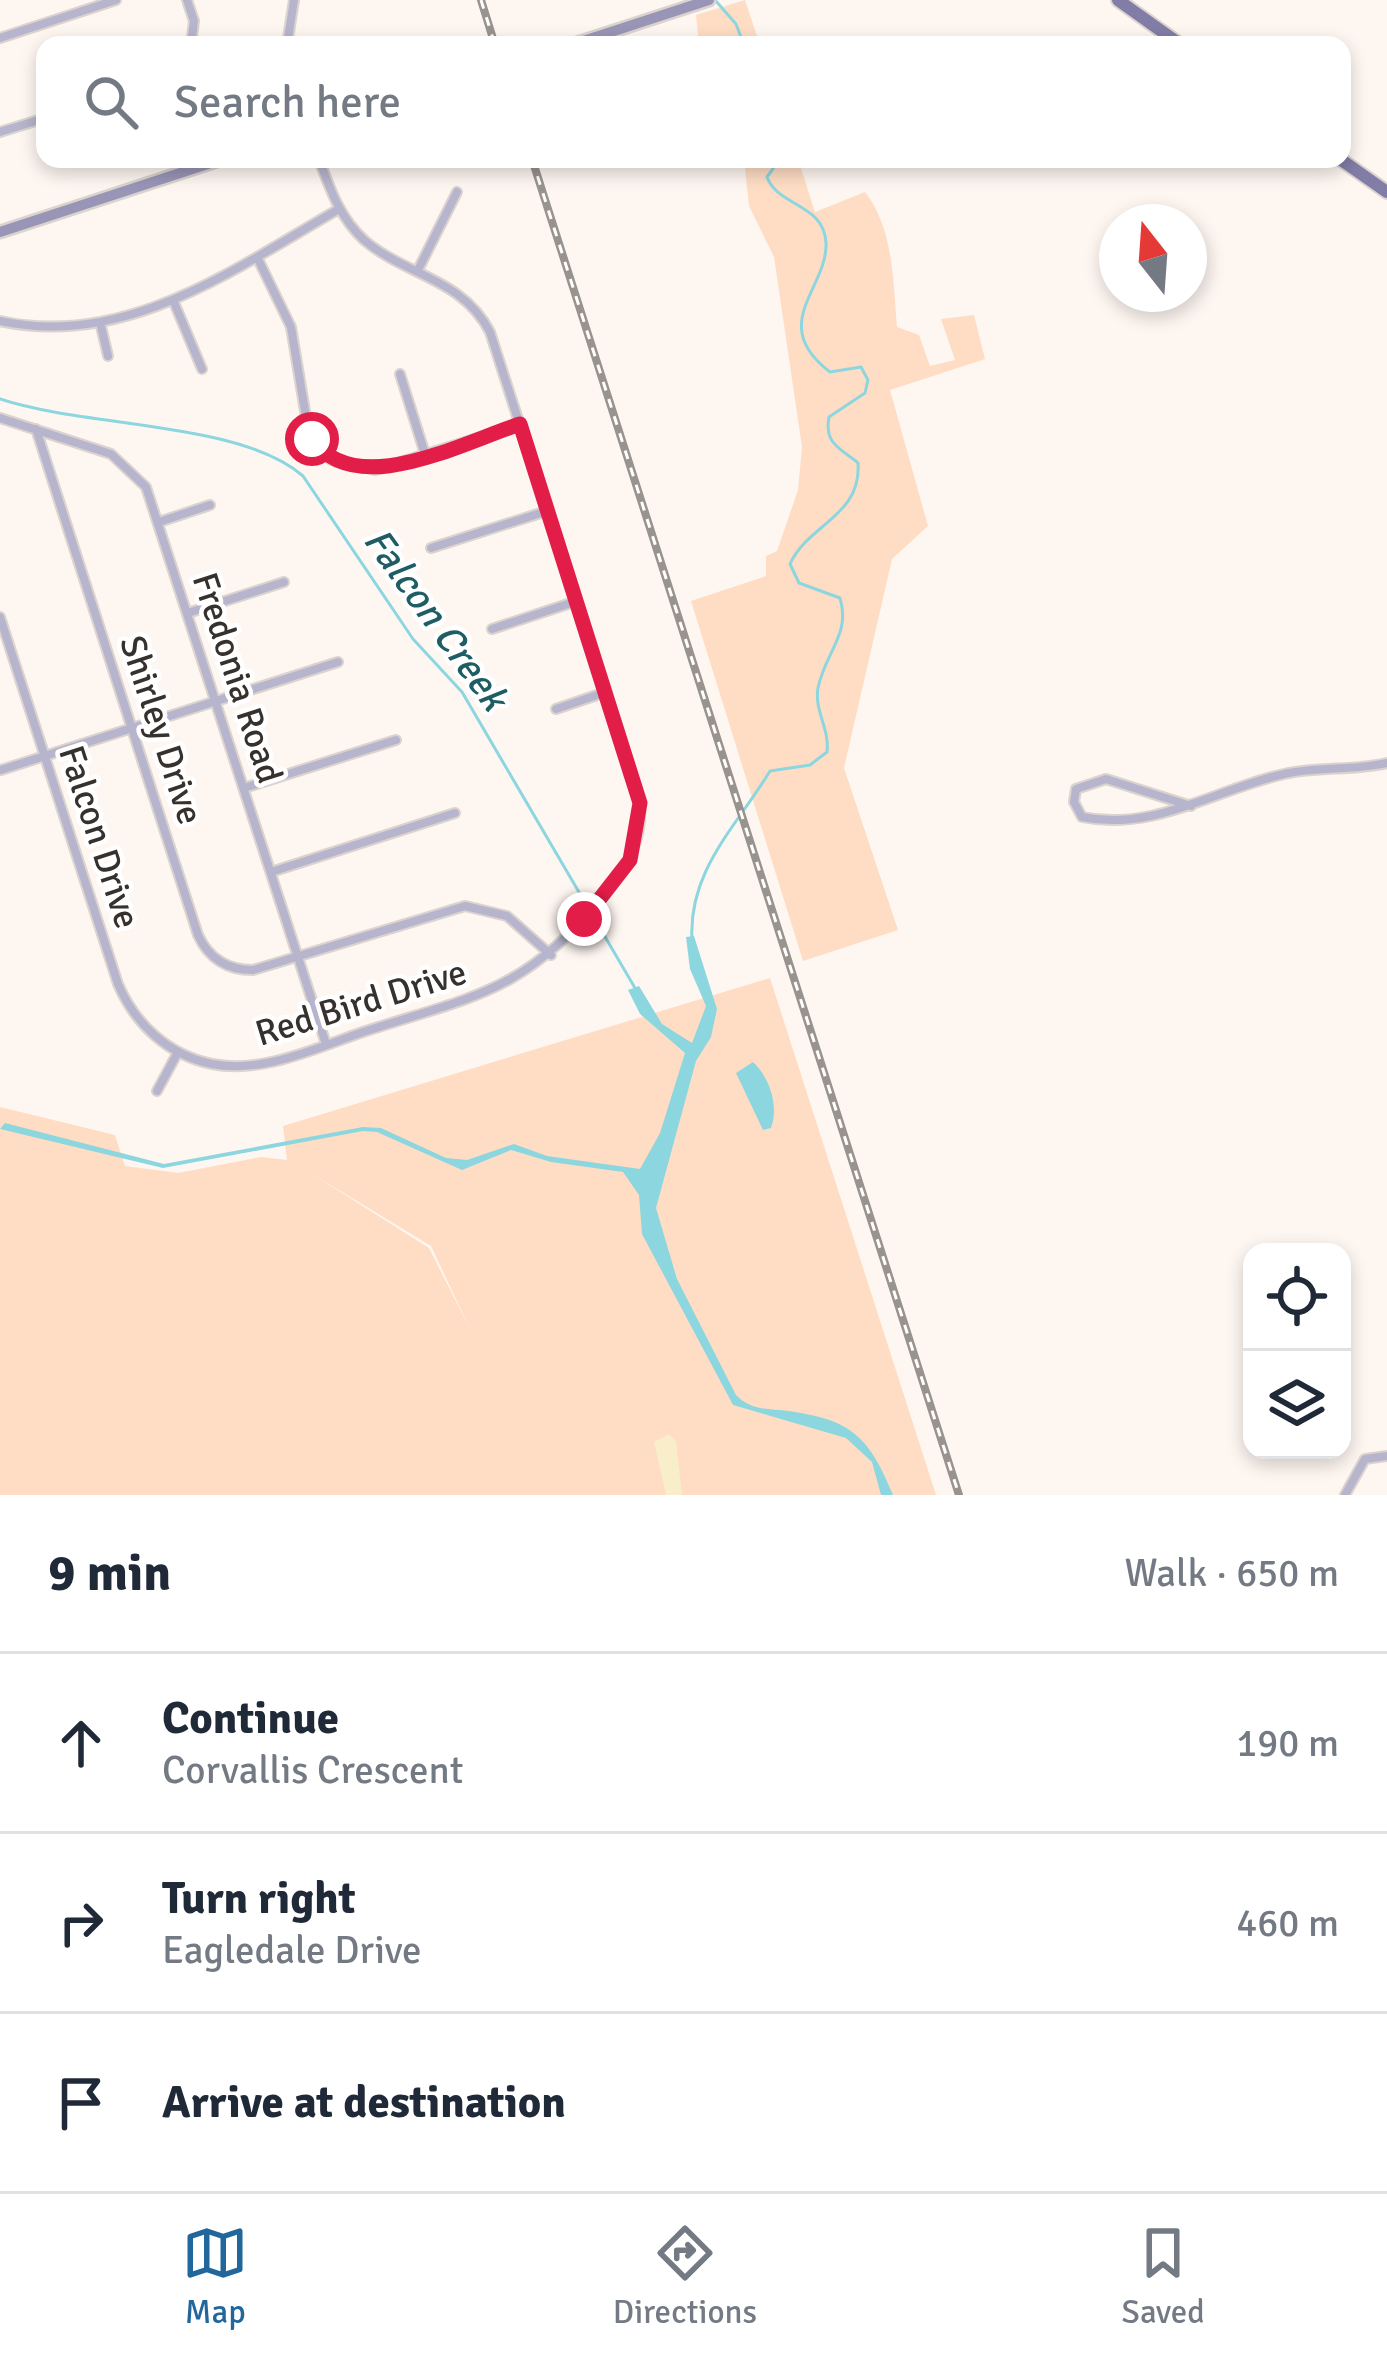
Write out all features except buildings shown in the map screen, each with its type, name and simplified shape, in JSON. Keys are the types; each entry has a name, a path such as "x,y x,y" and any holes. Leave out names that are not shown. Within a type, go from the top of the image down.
{"main road":[{"path":"598,36 708,0"},
{"path":"1118,0 1168,36"},
{"path":"1351,167 1387,192"},
{"path":"0,232 196,168"}],"street":[{"path":"0,38 116,0"},
{"path":"187,0 194,21 192,36"},
{"path":"288,36 294,0"},
{"path":"0,132 36,121"},
{"path":"0,321 46,328 100,322 173,300 339,209 323,168"},
{"path":"418,270 458,192"},
{"name":"Red Bird Drive","path":"178,1052 212,1064 241,1066 494,990 550,955 584,919 630,860 640,825 639,796 481,317 458,292 373,246 339,209"},
{"path":"257,257 289,320 308,429 320,450 337,464 361,470 520,424"},
{"path":"173,300 202,368"},
{"path":"100,322 108,356"},
{"path":"400,374 425,454"},
{"name":"Fredonia Road","path":"0,418 123,461 146,487 326,1044"},
{"name":"Shirley Drive","path":"36,429 205,948 221,963 241,970 465,906 507,916 550,955"},
{"path":"159,522 210,506"},
{"path":"431,548 548,511"},
{"path":"188,613 284,582"},
{"path":"493,628 577,601"},
{"name":"Falcon Drive","path":"0,617 122,994 147,1029 178,1052"},
{"path":"2,770 338,662"},
{"path":"556,709 606,692"},
{"path":"244,788 396,740"},
{"path":"1191,806 1106,779 1076,788 1074,802 1082,817 1141,818 1191,806 1278,775 1387,763"},
{"path":"271,872 455,813"},
{"path":"157,1091 178,1052"},
{"path":"1345,1495 1365,1459 1387,1456"}],"shaded area":[{"path":"745,0 757,36 698,36 696,15"},
{"path":"745,168 801,168 815,212 865,192 887,239 897,327 919,335 930,366 955,360 941,319 974,315 985,359 890,390 928,526 892,559 844,768 898,930 803,961 691,601 766,576 766,556 777,551 798,490 802,447 774,257 749,206"},
{"path":"770,978 936,1495 0,1495 0,1107 115,1135 125,1166 178,1173 261,1157 287,1160 283,1126","holes":["309,1172 431,1246 470,1329 429,1248"]}],"sand":[{"path":"669,1434 676,1441 682,1495 666,1495 654,1442"}],"water":[{"path":"694,936 717,1009 711,1037 696,1061 656,1208 677,1279 736,1395 756,1407 823,1418 853,1432 874,1457 893,1495 881,1495 872,1462 846,1438 733,1405 642,1234 639,1195 623,1172 551,1162 511,1150 462,1170 377,1132 363,1131 163,1168 0,1129 5,1123 164,1164 363,1127 381,1128 446,1158 467,1160 514,1144 547,1156 640,1169 660,1133 685,1053 640,1014 628,990 639,986 662,1024 692,1043 706,1006 690,969 686,937"},
{"path":"753,1062 773,1102 771,1128 763,1130 736,1073"}],"waterway":[{"path":"715,0 741,36"},
{"path":"692,940 693,915 706,870 770,771 810,765 827,752 818,688 840,633 840,598 799,583 790,564 852,496 858,463 831,439 829,417 865,393 868,380 861,367 830,372 803,338 805,306 826,243 817,220 773,187 767,177 774,168"},
{"name":"Falcon Creek","path":"0,399 202,435 275,458 303,476 413,639 462,692 635,988"}],"railway":[{"path":"481,0 492,36"},
{"path":"535,168 959,1495"}],"route":[{"path":"312,439 337,464 372,470 520,424 640,803 640,825 630,860 584,919"}]}
